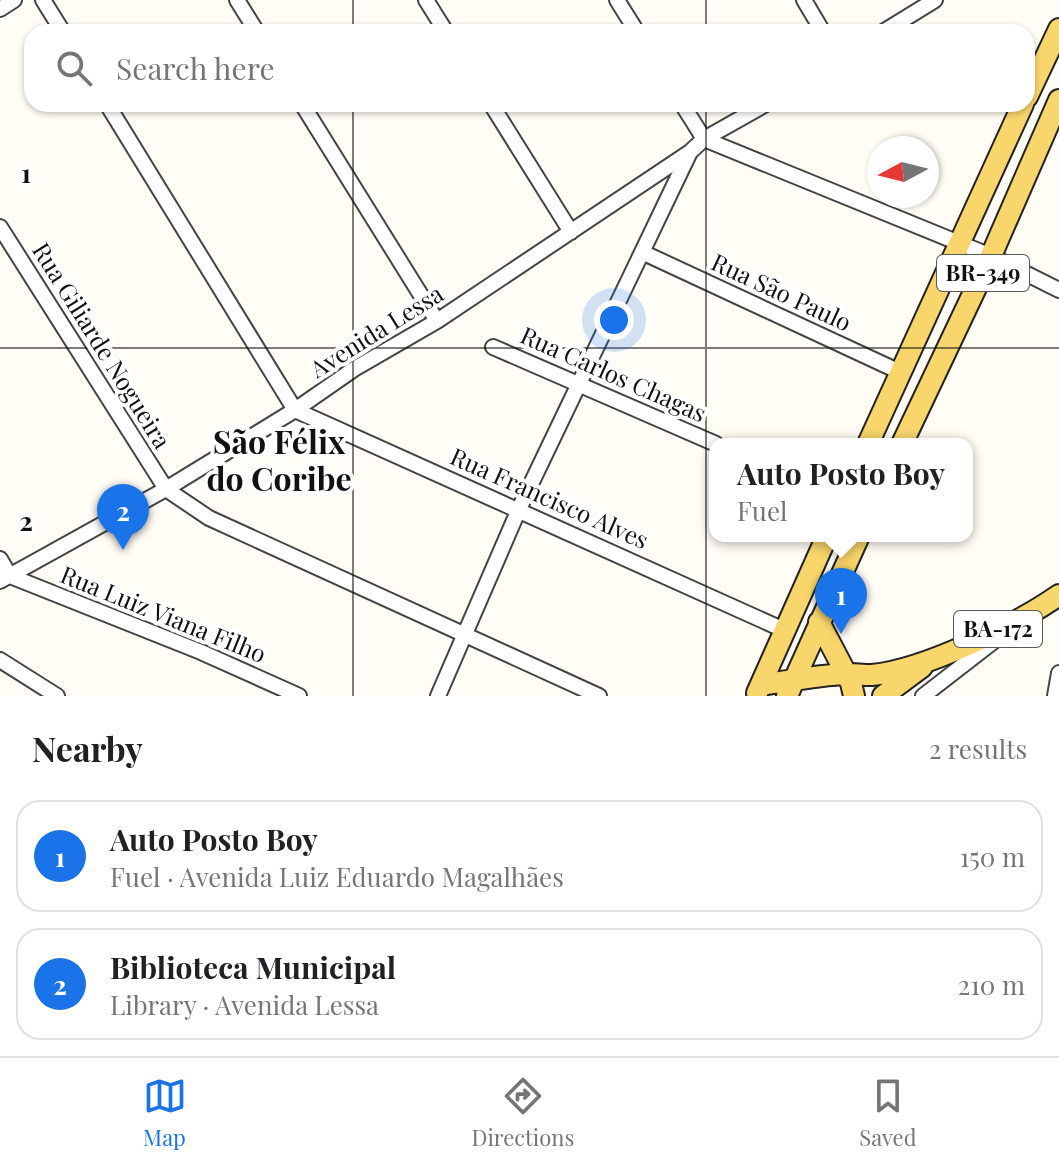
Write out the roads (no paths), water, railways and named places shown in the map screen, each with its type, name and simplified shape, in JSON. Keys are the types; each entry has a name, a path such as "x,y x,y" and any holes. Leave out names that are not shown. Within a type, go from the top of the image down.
{"main road":[{"path":"1035,80 1059,29"},
{"name":"BR-349","path":"905,438 1054,130 1059,100"},
{"name":"BR-349","path":"871,438 1019,112"},
{"path":"824,542 758,690 787,691 856,542"},
{"name":"BA-172","path":"787,691 845,674 872,675 935,657 1029,616 1059,595"},
{"path":"819,622 851,683 854,696"},
{"name":"BA-172","path":"883,696 935,657"}],"street":[{"path":"0,9 14,0"},
{"path":"43,0 58,24"},
{"path":"237,0 252,24"},
{"path":"426,0 441,24"},
{"path":"617,0 632,24"},
{"path":"804,0 818,24"},
{"path":"896,24 935,0"},
{"path":"112,112 295,410"},
{"path":"307,112 437,321"},
{"path":"496,112 571,232"},
{"path":"687,112 704,139 960,242 1059,290"},
{"name":"Avenida Lessa","path":"5,578 166,489 295,410 354,369 437,321 690,152 704,139 752,112"},
{"path":"438,696 519,509 690,152"},
{"name":"Rua Giliarde Nogueira","path":"0,227 166,489"},
{"name":"Rua São Paulo","path":"644,253 900,372"},
{"name":"Rua Carlos Chagas","path":"493,347 709,441"},
{"name":"Rua Francisco Alves","path":"295,410 784,630"},
{"path":"166,489 209,518 599,696"},
{"path":"0,559 5,578"},
{"name":"Rua Luiz Viana Filho","path":"5,578 201,652 299,696"},
{"path":"923,696 1029,616"},
{"path":"3,668 57,696"},
{"path":"1055,696 1059,673"}],"place":[{"name":"Biblioteca Municipal","path":"123,550"},
{"name":"Auto Posto Boy","path":"841,634"}],"district":[{"name":"São Félix do Coribe","path":"279,462"}]}
